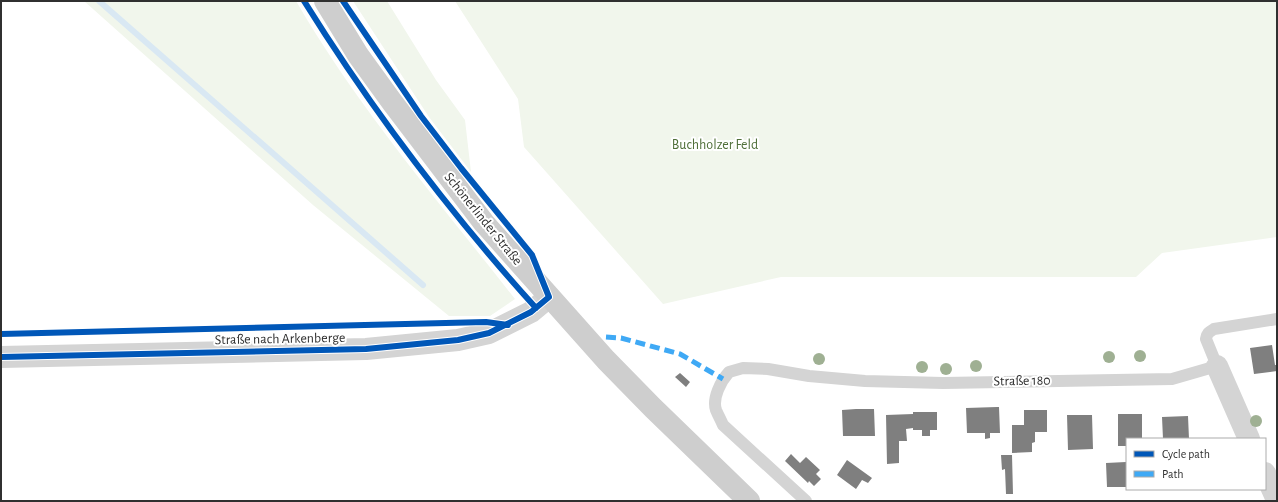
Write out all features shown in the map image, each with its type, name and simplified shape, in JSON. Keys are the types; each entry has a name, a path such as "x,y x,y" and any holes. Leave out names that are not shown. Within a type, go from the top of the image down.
{"main road":[{"name":"Schönerlinder Straße","path":"325,1 358,55 423,144 484,223 549,298 606,360 749,501"}],"street":[{"name":"Straße nach Arkenberge","path":"1,357 366,349 458,340 490,333 531,312 549,298"},
{"path":"1217,366 1249,438"},
{"path":"1266,476 1277,500"}],"lane":[{"path":"1217,366 1206,339 1208,332 1214,329 1277,319"},
{"name":"Straße 180","path":"806,501 724,425 715,409 717,392 728,372 743,368 768,369 809,376 866,381 943,383 1172,379 1217,366"}],"green space":[{"path":"84,1 296,1 320,41 372,117 515,299 490,316 449,316 313,205"},
{"path":"353,1 387,1 436,80 465,120 471,172 429,117"},
{"name":"Buchholzer Feld","path":"455,1 1277,1 1277,237 1162,253 1136,277 781,277 663,304 524,147 518,99"}],"building":[{"path":"1272,345 1277,371 1254,374 1250,348"},
{"path":"680,373 690,382 686,387 675,377"},
{"path":"999,407 1000,433 990,433 990,438 985,439 985,433 967,433 966,408"},
{"path":"874,409 875,436 843,436 842,410"},
{"path":"1024,410 1047,410 1047,432 1035,432 1035,442 1032,443 1032,452 1012,453 1012,425 1024,425"},
{"path":"913,412 937,412 937,430 930,430 930,436 922,436 922,430 913,430 913,428 906,429 907,441 899,441 899,463 887,464 886,415 913,414"},
{"path":"1118,414 1142,414 1142,438 1126,438 1126,446 1118,446"},
{"path":"1067,415 1092,415 1093,449 1068,450"},
{"path":"1188,416 1189,438 1163,438 1162,417"},
{"path":"791,454 800,463 806,457 820,470 816,474 821,479 814,486 809,481 808,483 785,461"},
{"path":"1001,455 1012,455 1013,494 1006,494 1005,469 1002,470"},
{"path":"847,460 872,478 868,483 862,480 856,489 837,475"},
{"path":"1126,462 1126,487 1107,487 1106,463"}],"waterway":[{"path":"99,1 423,285"}],"marked path":[{"path":"606,337 621,338 680,354 723,379"}],"cycle path":[{"path":"304,1 357,82 413,160 473,235 536,308"},
{"path":"1,357 366,349 458,340 489,333 531,312 549,297 532,255 421,116 343,1"},
{"path":"1,334 486,322 508,325"}]}
